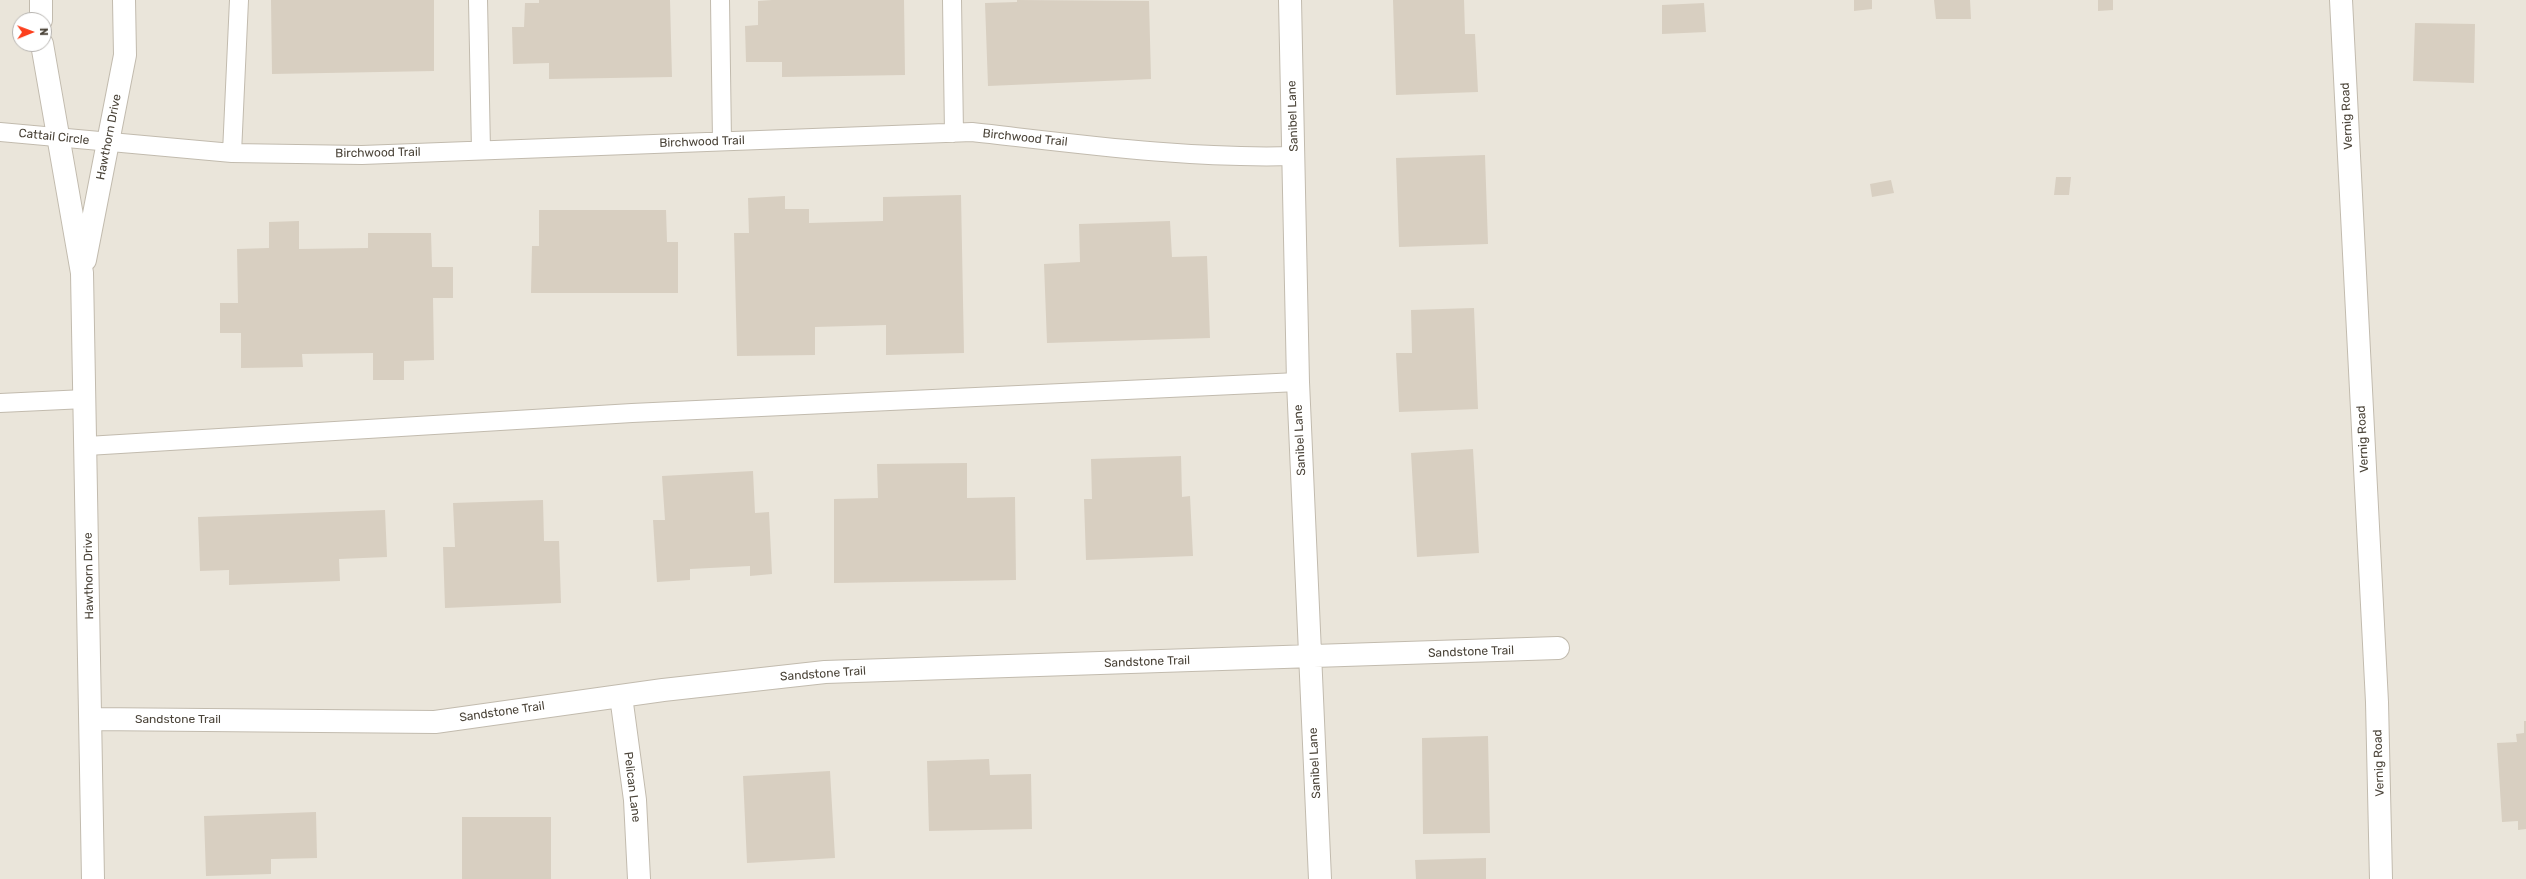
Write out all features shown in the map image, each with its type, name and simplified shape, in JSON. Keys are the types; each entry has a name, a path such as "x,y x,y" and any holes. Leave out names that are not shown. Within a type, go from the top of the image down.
{"street":[{"path":"41,0 41,12"},
{"name":"Hawthorn Drive","path":"82,273 109,143 125,55 124,0"},
{"name":"Sanibel Lane","path":"1290,0 1298,382 1320,879"},
{"name":"Vernig Road","path":"2341,0 2377,702 2381,879"},
{"name":"Hawthorn Drive","path":"44,52 60,138 82,273 87,446 93,879"},
{"name":"Sandstone Trail","path":"91,719 435,722 621,696 825,672 1310,658 1558,648"},
{"name":"Pelican Lane","path":"621,696 635,800 639,879"}],"lane":[{"path":"232,152 239,0"},
{"path":"478,0 481,150"},
{"path":"720,0 722,141"},
{"path":"952,0 954,133"},
{"name":"Cattail Circle","path":"0,132 109,143"},
{"name":"Birchwood Trail","path":"109,143 232,152 362,155 972,132 1064,142 1245,157 1294,156"},
{"path":"87,446 632,413 1298,382"},
{"path":"0,403 85,399"}],"shaded area":[{"path":"0,0 2526,0 2526,879 0,879"}],"building":[{"path":"271,0 434,0 434,71 272,74"},
{"path":"539,0 670,0 672,77 549,79 549,63 513,64 512,27 524,27 525,3 539,3"},
{"path":"904,0 905,75 782,77 782,62 746,62 745,26 758,25 758,1"},
{"path":"1017,0 1149,1 1151,79 988,86 985,3 1017,2"},
{"path":"1393,0 1464,0 1465,34 1475,34 1478,92 1396,95"},
{"path":"1854,0 1872,0 1872,9 1854,11"},
{"path":"1934,0 1970,0 1971,19 1936,19"},
{"path":"2098,0 2113,0 2113,10 2098,11"},
{"path":"1704,3 1706,32 1662,34 1662,5"},
{"path":"2415,23 2475,24 2474,83 2413,81"},
{"path":"1485,155 1488,244 1399,247 1396,158"},
{"path":"2056,177 2071,177 2069,195 2054,195"},
{"path":"1891,180 1894,193 1872,197 1870,184"},
{"path":"961,195 964,353 886,355 886,325 815,327 815,355 737,356 734,233 749,233 748,198 785,196 785,209 809,209 809,223 883,221 883,197"},
{"path":"539,210 666,210 667,242 678,242 678,293 531,293 532,246 539,246"},
{"path":"299,221 299,249 368,248 368,233 431,233 432,267 453,267 453,298 433,298 434,360 404,361 404,380 373,380 373,353 302,354 303,367 241,368 241,333 220,333 220,303 238,303 237,249 269,248 269,222"},
{"path":"1170,221 1172,257 1207,256 1210,338 1047,343 1044,264 1080,262 1079,224"},
{"path":"1474,308 1478,409 1399,412 1396,353 1412,353 1411,310"},
{"path":"1473,449 1479,553 1417,557 1411,453"},
{"path":"1181,456 1182,497 1190,496 1193,556 1086,560 1084,499 1092,499 1091,459"},
{"path":"967,463 967,498 1015,497 1016,580 834,583 834,499 878,498 877,464"},
{"path":"753,471 755,513 769,512 772,574 750,576 750,566 690,569 690,580 657,582 653,520 665,520 662,476"},
{"path":"543,500 544,541 559,541 561,603 445,608 443,547 455,547 453,503"},
{"path":"385,510 387,557 339,559 340,581 229,585 229,570 200,571 198,517"},
{"path":"2524,721 2526,721 2526,829 2518,830 2518,821 2502,822 2497,743 2517,742 2516,734 2524,733"},
{"path":"1488,736 1490,833 1423,834 1422,738"},
{"path":"989,759 990,775 1031,774 1032,829 929,831 927,761"},
{"path":"830,771 835,858 747,863 743,776"},
{"path":"316,812 317,858 271,859 271,874 206,876 204,816"},
{"path":"462,817 551,817 551,879 462,879"},
{"path":"1486,858 1486,879 1416,879 1415,860"}]}
